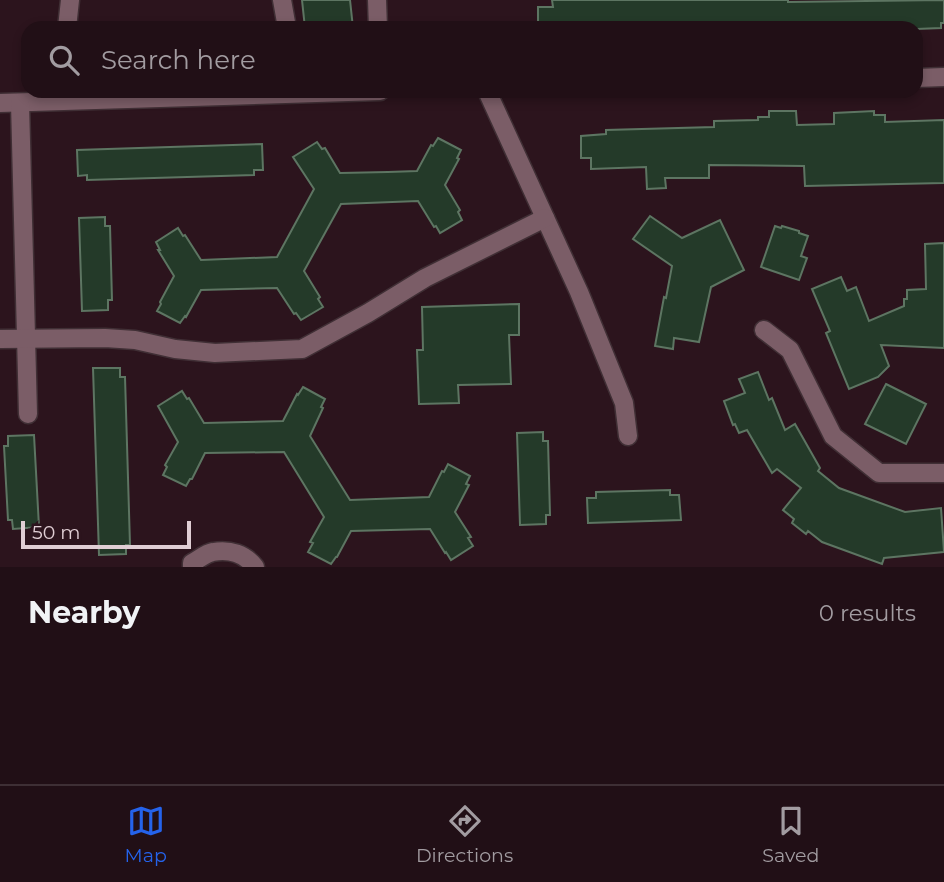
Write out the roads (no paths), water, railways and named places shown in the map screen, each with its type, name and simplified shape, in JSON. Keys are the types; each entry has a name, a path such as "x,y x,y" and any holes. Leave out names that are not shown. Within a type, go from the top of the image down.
{"street":[{"path":"68,21 70,0"},
{"path":"282,0 286,21"},
{"path":"377,0 377,21"},
{"path":"923,78 944,77"},
{"path":"0,103 52,98"},
{"path":"490,98 579,292 624,402 628,436"},
{"path":"20,103 28,414"},
{"path":"0,339 105,338 215,353 302,349 425,278 545,218"},
{"path":"764,330 790,350 833,436 879,473 944,472"},
{"path":"192,565 211,552 234,552 248,558 255,567"}]}
